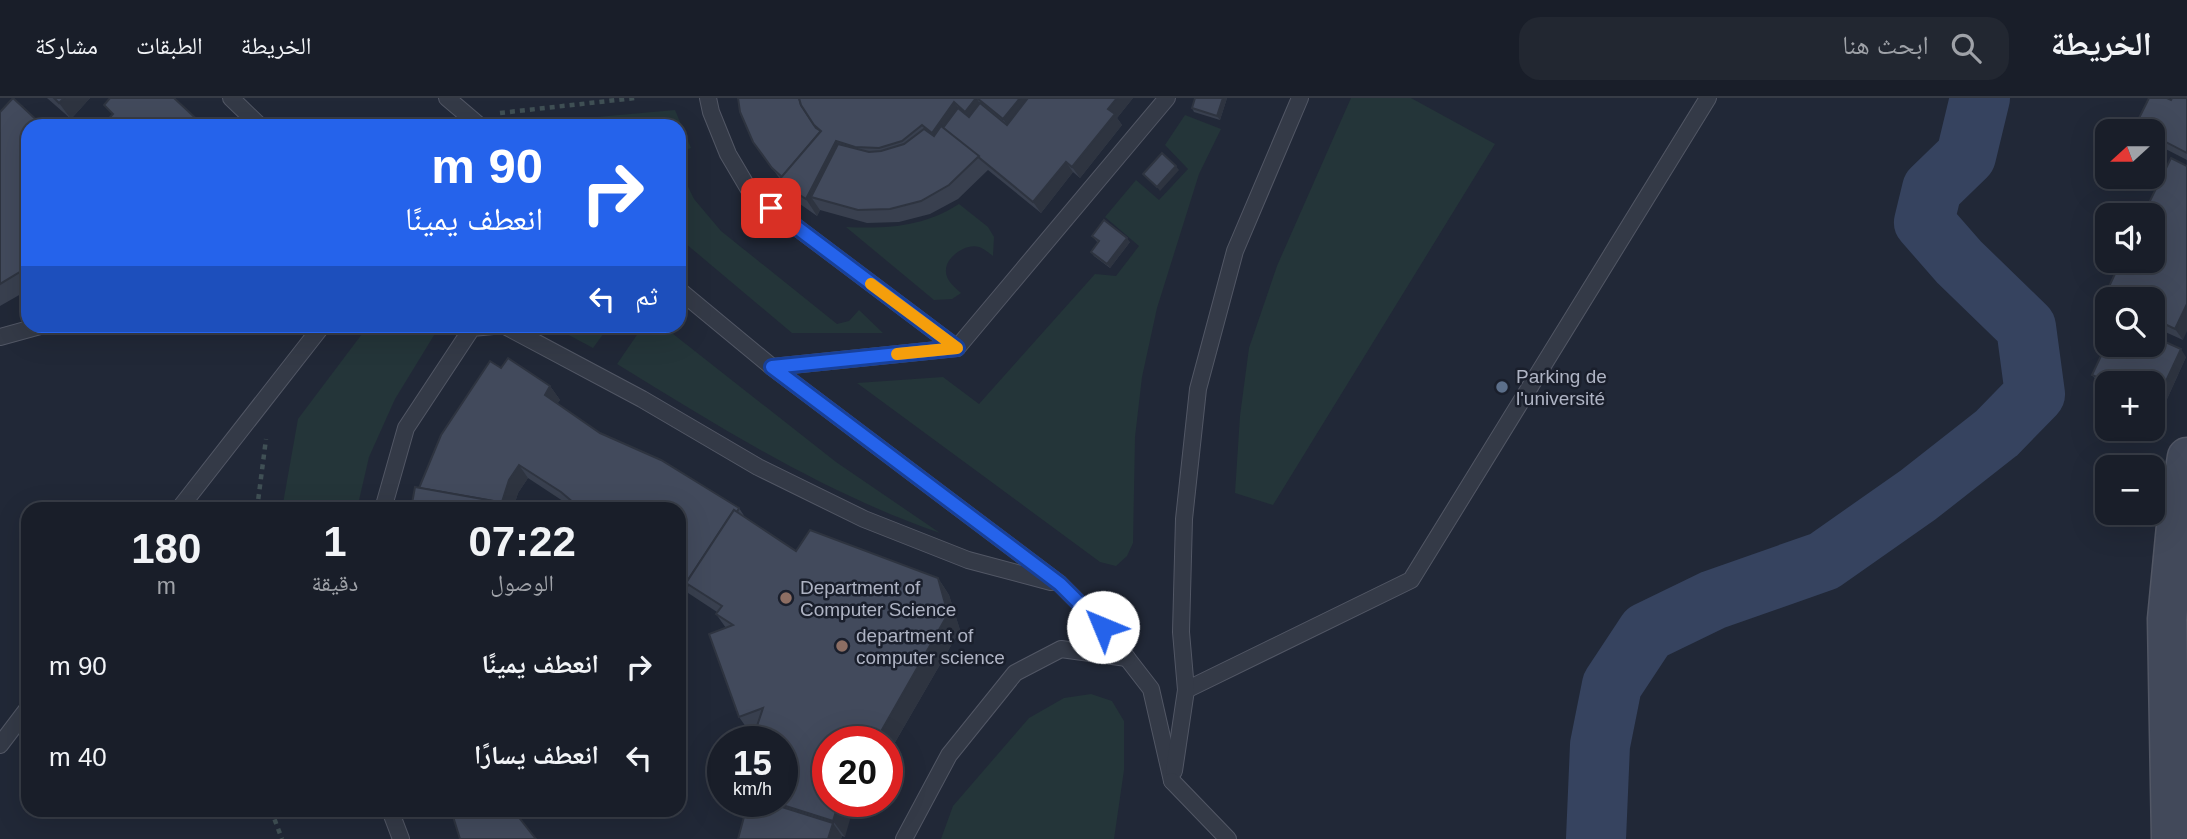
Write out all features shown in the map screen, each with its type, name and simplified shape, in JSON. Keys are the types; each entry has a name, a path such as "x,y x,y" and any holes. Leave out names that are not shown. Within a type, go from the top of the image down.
{"main road":[{"path":"2171,839 2167,619 2176,526 2187,457"}],"lane":[{"path":"231,98 253,119"},
{"path":"446,98 472,119"},
{"path":"708,98 728,154 751,193 957,348"},
{"path":"772,367 957,348 1167,98"},
{"path":"1172,781 1185,690 1181,632 1184,519 1198,389 1235,251 1300,98"},
{"path":"1185,690 1411,580 1708,98"},
{"path":"686,296 772,367 1060,584 1103,627 1151,689 1172,781 1228,839"},
{"path":"0,337 21,331"},
{"path":"184,502 316,333"},
{"path":"385,502 406,428 469,333"},
{"path":"518,333 642,399 758,467 864,519 968,560 1060,584"},
{"path":"904,839 949,754 1015,673 1061,649 1127,658"},
{"path":"0,745 21,717"},
{"path":"393,817 401,839"}],"path":[{"path":"488,119 635,98"},
{"path":"258,502 273,387"},
{"path":"274,817 282,839"}],"shaded area":[{"path":"1351,98 1411,98 1495,144 1273,505 1235,493 1240,416 1249,348 1277,266"},
{"path":"675,110 679,119 574,119"},
{"path":"1185,115 1221,129 1199,174 1157,308 1142,377 1135,437 1133,543 1127,556 1116,566 1100,562 857,383 943,377 979,404 1095,274 1116,276 1139,246 1105,217 1136,180 1159,200 1188,169 1165,145"},
{"path":"686,136 691,148 686,150"},
{"path":"686,182 694,199 721,231 837,324 849,321 859,310 883,333 792,333 686,244"},
{"path":"959,204 988,227 994,237 993,256 974,246 963,249 949,260 947,277 961,293 952,299 934,300 846,227 904,225 932,218"},
{"path":"363,333 435,333 395,399 369,457 359,502 283,502 298,419"},
{"path":"565,333 604,333 593,348"},
{"path":"638,333 672,333 836,462 940,533 855,499 814,479 734,435 617,364"},
{"path":"1091,694 1112,701 1124,721 1124,770 1114,839 941,839 953,806 1029,718 1064,698"}],"building":[{"path":"13,98 36,119 21,119 21,271 0,284 0,112"},
{"path":"110,98 174,98 196,119 108,119 113,114 104,105"},
{"path":"738,98 799,98 816,128 821,131 782,177 753,142 740,112"},
{"path":"799,98 976,98 965,112 954,102 932,133 922,125 902,141 879,148 855,147 836,141 806,199 778,181 821,131 814,125"},
{"path":"977,98 1020,98 1003,119"},
{"path":"1028,98 1117,98 1108,109 1115,114 1072,167 1066,162 1033,202 943,128 958,108 969,117 980,103 1007,125"},
{"path":"1195,98 1223,98 1217,116 1192,108"},
{"path":"2149,98 2187,98 2187,153 2165,142 2165,119 2138,119"},
{"path":"941,126 979,156 949,185 921,201 890,209 858,210 811,197 838,144 869,152 881,151 904,144 924,129 934,136"},
{"path":"1162,153 1176,166 1157,187 1143,174"},
{"path":"2171,158 2187,166 2187,304 2175,329 2165,324 2165,287 2109,287 2115,273 2165,273 2165,203 2149,203 2156,189 2165,189 2165,170"},
{"path":"1104,220 1127,238 1107,264 1091,252 1099,241 1092,236"},
{"path":"2165,342 2181,349 2165,383 2165,371 2095,371 2095,376 2092,375 2100,357 2165,357"},
{"path":"508,358 550,386 545,395 600,433 661,460 739,508 737,512 734,510 686,583 686,502 573,502 519,465 509,480 502,502 419,488 441,435 490,361 501,368"},
{"path":"415,487 499,502 412,502"},
{"name":"department of computer science","path":"734,510 796,551 810,530 938,578 948,614 884,726 812,726 812,814 798,810 798,726 757,726 763,708 739,717 709,634 733,625 716,614 722,606 686,583"},
{"path":"798,812 833,823 828,839 738,839 744,817 798,817"},
{"path":"453,817 519,817 536,839 460,839"}],"waterway":[{"path":"1596,839 1600,745 1612,685 1647,632 1713,600 1824,561 1918,495 1997,433 2035,394 2026,327 1959,262 1924,222 1932,189 1966,156 1980,98"}],"slow traffic":[{"path":"871,284 957,348 897,354"}],"place":[{"name":"Parking de l'université","path":"1502,387"},
{"name":"Department of Computer Science","path":"786,598"},
{"name":"department of computer science","path":"842,646"}],"route":[{"path":"771,208 957,348 772,367 1060,584 1103,627"}]}
